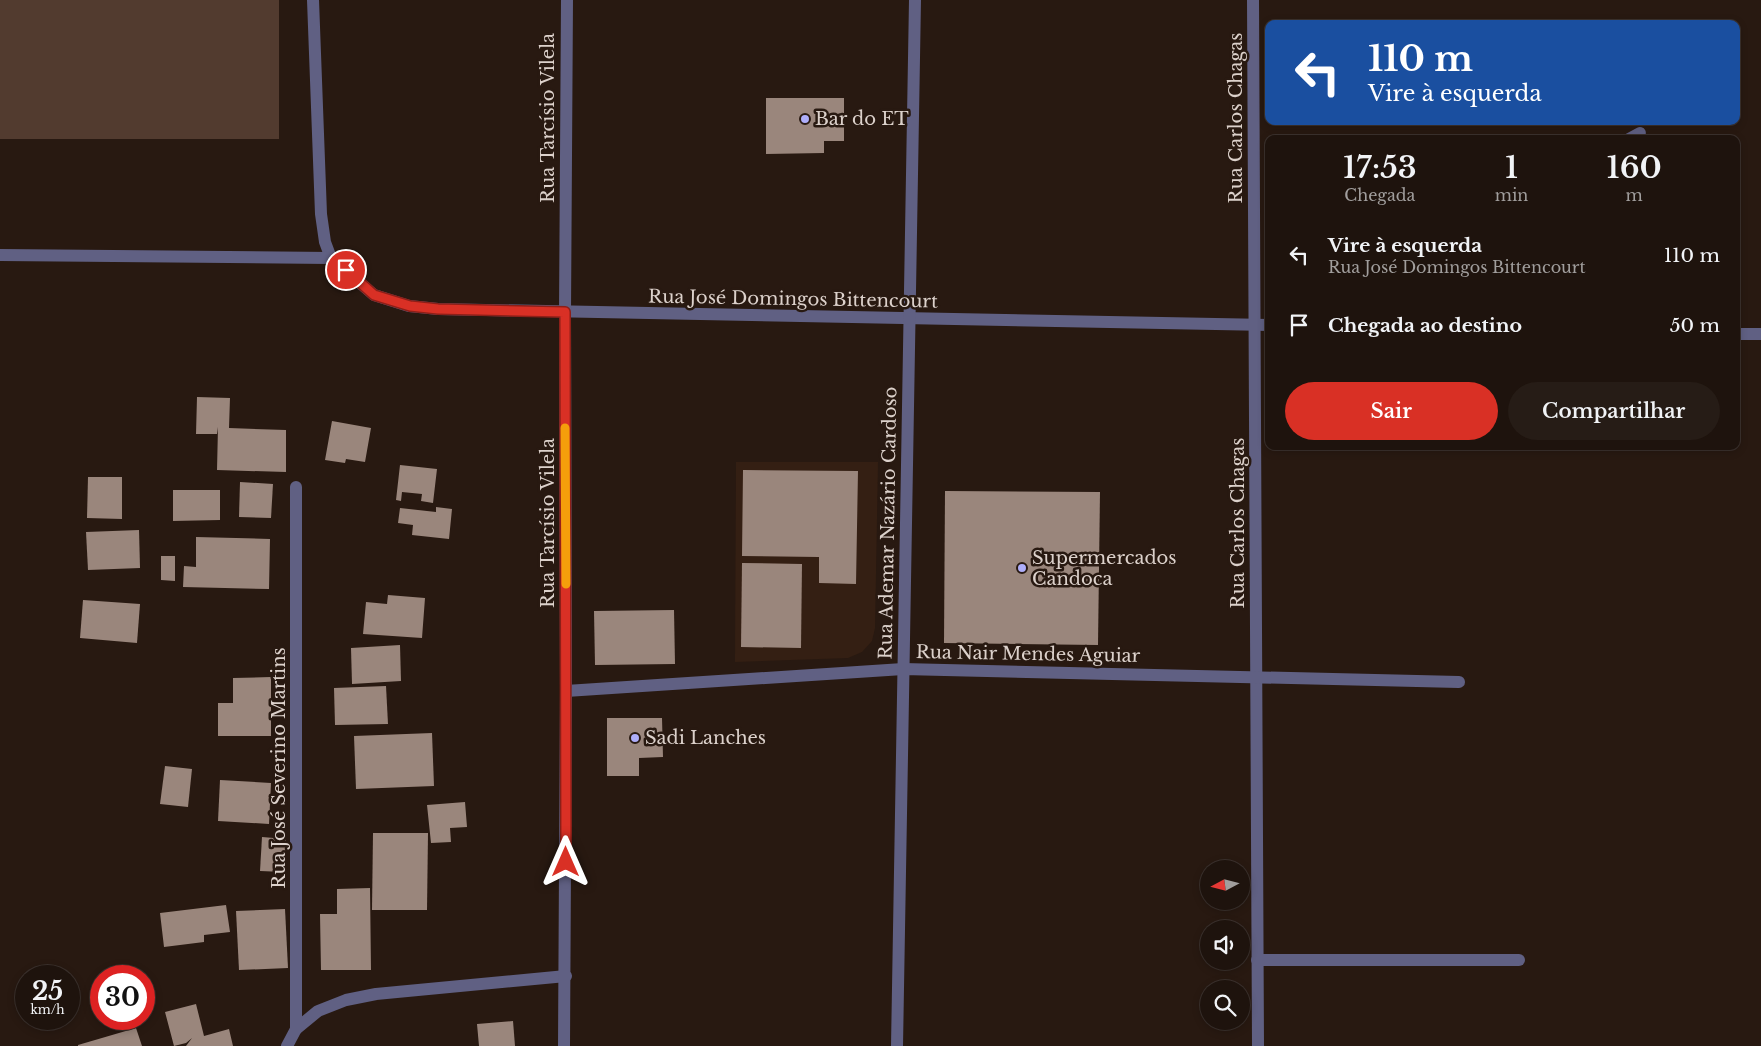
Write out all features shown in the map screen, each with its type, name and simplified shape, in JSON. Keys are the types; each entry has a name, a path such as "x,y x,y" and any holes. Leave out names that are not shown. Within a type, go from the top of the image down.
{"street":[{"path":"0,255 332,258 325,242 321,214 313,0"},
{"name":"Rua Tarcísio Vilela","path":"564,1046 566,976 565,312 567,0"},
{"name":"Rua Ademar Nazário Cardoso","path":"897,1046 915,0"},
{"name":"Rua Carlos Chagas","path":"1253,0 1258,1046"},
{"name":"Rua José Domingos Bittencourt","path":"332,258 374,295 410,306 438,309 1265,325"},
{"path":"1740,334 1761,334"},
{"name":"Rua José Severino Martins","path":"287,1046 296,1029 296,487"},
{"name":"Rua Nair Mendes Aguiar","path":"566,691 903,668 1459,682"},
{"path":"1257,960 1519,960"},
{"path":"296,1029 318,1011 346,1000 376,994 566,976"}],"shaded area":[{"path":"0,0 279,0 279,139 0,139"},
{"path":"736,462 878,462 875,628 872,641 862,652 848,658 735,662"}],"building":[{"name":"Bar do ET","path":"766,98 844,98 844,141 824,141 824,153 766,154"},
{"path":"197,397 230,398 229,428 286,430 286,472 217,470 218,427 217,434 196,434"},
{"path":"332,421 371,428 365,462 346,459 345,463 325,460"},
{"path":"400,465 437,469 433,503 421,501 422,494 402,492 401,501 396,500"},
{"path":"743,470 858,471 856,584 819,583 819,557 742,556"},
{"path":"88,477 122,477 122,519 87,518"},
{"path":"240,482 273,484 271,518 239,517"},
{"path":"173,490 220,490 220,520 173,521"},
{"name":"Supermercados Candoca","path":"945,491 1100,492 1098,645 944,643"},
{"path":"436,507 452,509 449,539 412,535 413,525 398,523 400,508 436,512"},
{"path":"139,530 140,568 88,570 86,532"},
{"path":"196,537 270,539 269,589 183,587 184,566 196,567"},
{"path":"161,556 175,556 175,581 161,580"},
{"path":"742,563 802,564 801,648 741,647"},
{"path":"388,595 425,598 422,638 363,634 366,602 387,604"},
{"path":"83,600 140,604 137,643 80,638"},
{"path":"674,610 675,664 595,665 594,611"},
{"path":"400,645 401,681 352,684 351,648"},
{"path":"271,677 271,736 218,736 218,703 233,703 233,678"},
{"path":"386,686 388,724 335,725 334,688"},
{"name":"Sadi Lanches","path":"607,718 662,718 663,757 639,758 639,776 607,776"},
{"path":"432,733 434,786 356,789 354,736"},
{"path":"165,766 192,769 188,807 160,804"},
{"path":"220,780 271,783 269,824 218,821"},
{"path":"465,802 467,827 450,828 451,842 431,843 427,805"},
{"path":"373,833 428,833 427,910 372,910"},
{"path":"262,837 286,839 284,872 260,871"},
{"path":"370,888 371,970 321,970 320,914 337,914 337,889"},
{"path":"226,905 230,932 204,935 204,942 164,947 160,913"},
{"path":"285,909 288,968 239,970 236,911"},
{"path":"196,1004 204,1036 229,1029 233,1046 186,1046 192,1038 186,1043 174,1046 165,1012"},
{"path":"513,1021 515,1046 479,1046 477,1024"},
{"path":"129,1030 137,1030 142,1046 78,1046"}],"slow traffic":[{"path":"565,428 566,584"}],"place":[{"name":"Bar do ET","path":"805,119"},
{"name":"Supermercados Candoca","path":"1022,568"},
{"name":"Sadi Lanches","path":"635,738"}],"route":[{"path":"346,270 374,295 410,306 438,309 565,312 566,862"}]}
